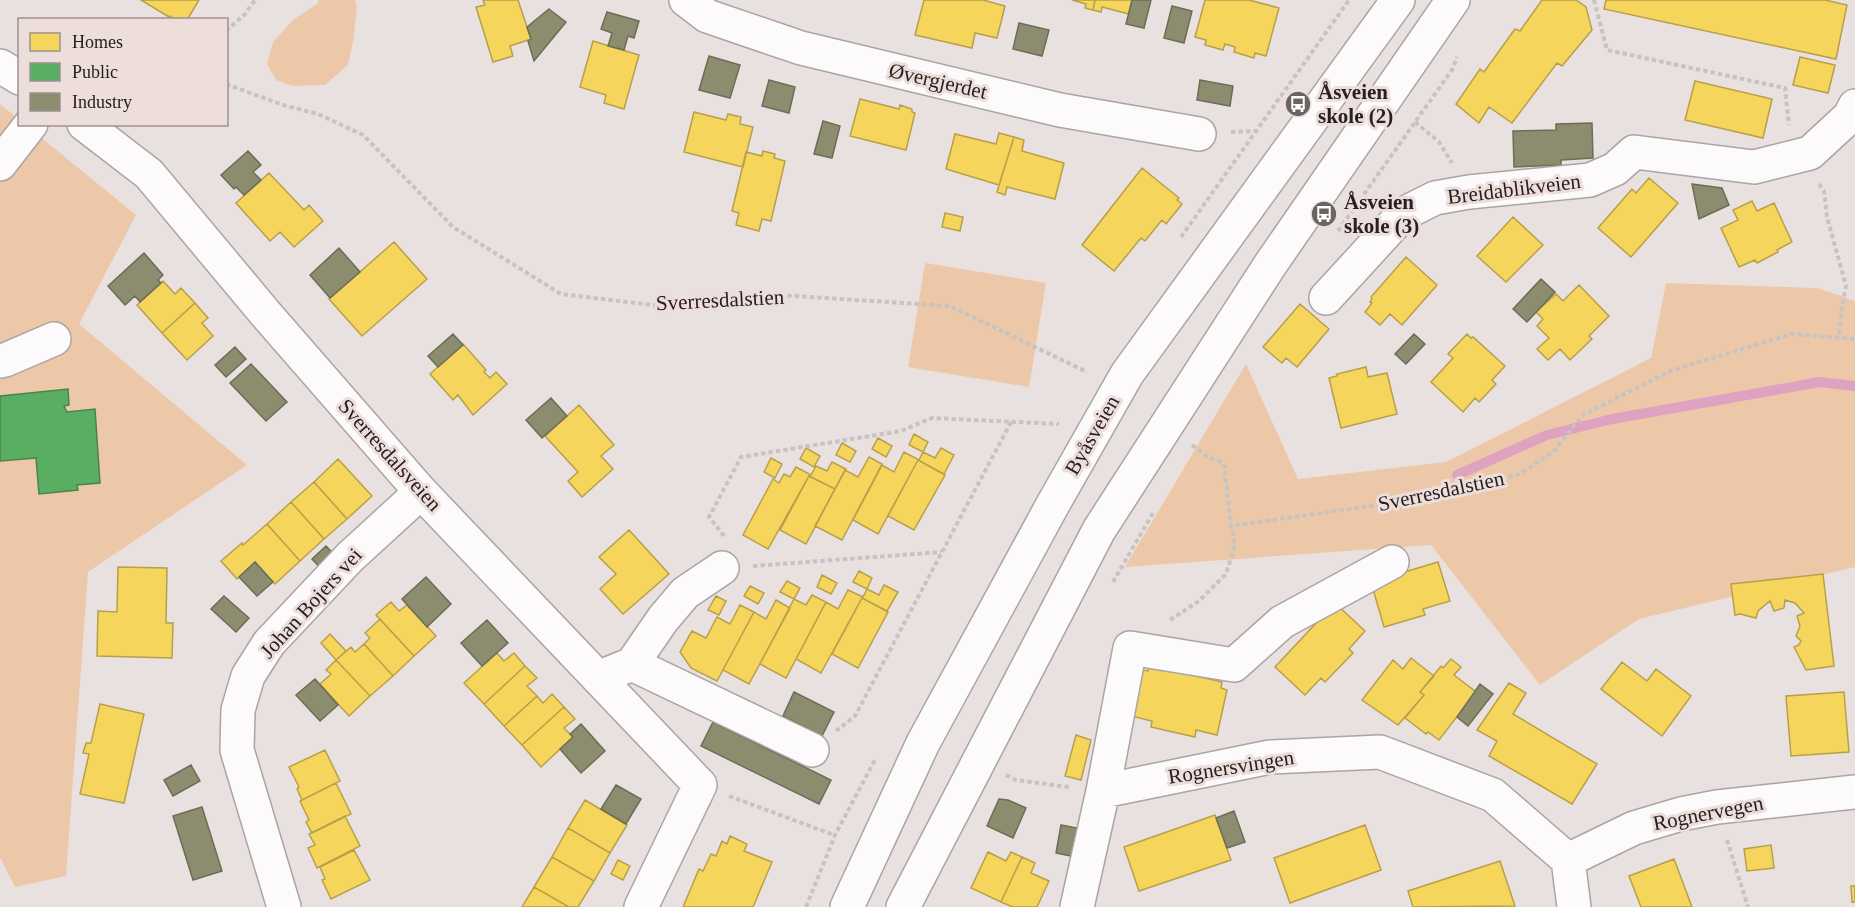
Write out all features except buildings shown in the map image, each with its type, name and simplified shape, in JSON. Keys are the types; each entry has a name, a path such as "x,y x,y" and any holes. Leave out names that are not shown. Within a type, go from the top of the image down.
{"street":[{"name":"Øvergjerdet","path":"686,0 707,16 801,48 1060,110 1199,134"},
{"name":"Byåsveien","path":"847,907 923,743 1127,374 1398,0"},
{"path":"903,907 1099,530 1270,265 1453,0"},
{"path":"0,66 18,77"},
{"name":"Breidablikveien","path":"1326,298 1403,214 1435,198 1469,192 1590,180 1615,169 1634,152 1754,167 1810,153 1850,116 1855,106"},
{"path":"0,164 29,126"},
{"name":"Sverresdalsveien","path":"87,126 148,174 420,492 700,785"},
{"path":"0,361 54,339"},
{"name":"Johan Bojers vei","path":"284,907 237,750 238,710 248,676 269,643 350,557 420,492"},
{"path":"1077,907 1103,791 1130,648 1234,665 1282,622 1392,562"},
{"path":"598,678 632,664 663,619 685,593 722,568"},
{"path":"632,664 812,750"},
{"name":"Rognersvingen","path":"1103,791 1270,757 1380,752 1493,795 1568,860"},
{"path":"641,907 700,785"},
{"name":"Rognervegen","path":"1568,860 1634,828 1681,814 1717,807 1855,792"},
{"path":"1568,860 1574,907"}],"path":[{"path":"228,30 255,0"},
{"path":"1239,156 1349,0"},
{"path":"1594,0 1607,50 1785,88 1791,158"},
{"path":"1334,236 1452,70 1458,51"},
{"name":"Sverresdalstien","path":"228,85 283,105 318,114 363,135 453,227 561,294 669,307 778,295 950,306 1087,372"},
{"path":"1415,122 1439,141 1469,192"},
{"path":"1827,218 1846,286 1839,338"},
{"name":"Sverresdalstien","path":"1231,526 1434,496 1520,474 1553,452 1583,415 1670,371 1792,334 1855,339"},
{"path":"941,552 722,568 731,543 709,517 741,457 901,431 932,418 1059,424"},
{"path":"812,750 855,716 1011,422"},
{"path":"1130,648 1199,601 1226,574 1234,545 1224,463 1208,457 1192,445 1199,436"},
{"path":"1109,588 1156,507"},
{"path":"1002,772 1016,780 1103,791"},
{"path":"700,785 835,835"},
{"path":"1717,807 1748,907"}],"shaded area":[{"path":"319,0 355,0 357,7 348,65 325,85 292,86 276,80 267,64 273,42 294,19 317,4"},
{"path":"0,104 18,119 18,126 27,126 136,215 79,324 247,465 88,572 66,876 15,887 0,857"},
{"path":"925,263 1046,283 1029,387 908,367"},
{"path":"1666,283 1818,288 1855,301 1855,567 1639,619 1540,685 1431,545 1125,567 1246,364 1298,479 1446,462 1651,358"}],"waterway":[{"path":"1457,475 1547,435 1612,419 1820,382 1855,386"}],"place":[{"name":"Åsveien skole (2)","path":"1298,104"},
{"name":"Åsveien skole (3)","path":"1324,214"}]}
